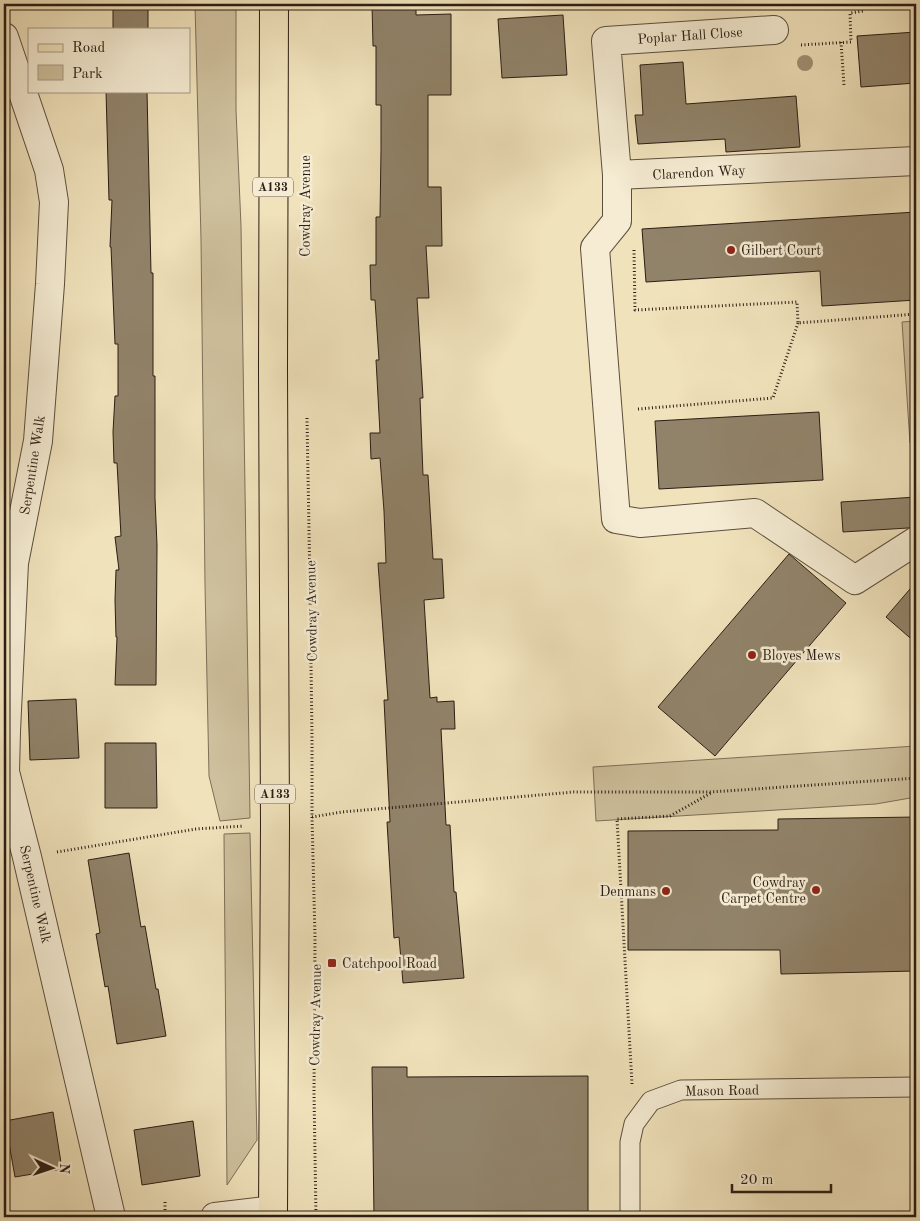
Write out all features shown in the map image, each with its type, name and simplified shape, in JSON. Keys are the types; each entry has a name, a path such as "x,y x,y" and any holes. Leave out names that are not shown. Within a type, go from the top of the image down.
{"main road":[{"name":"A133","path":"273,1213 275,814 272,370 274,4"}],"street":[{"name":"Poplar Hall Close","path":"616,175 606,41 774,30"},
{"name":"Serpentine Walk","path":"4,37 49,170 54,202 38,441 13,521 14,564 4,772 27,857 111,1217"},
{"name":"Clarendon Way","path":"616,175 916,161"},
{"path":"616,175 617,222 595,248 616,519 640,523 755,513 855,580 916,541"},
{"path":"215,1217 273,1213"}],"lane":[{"name":"Mason Road","path":"630,1217 630,1142 634,1124 651,1101 681,1090 916,1087"}],"path":[{"path":"774,30 794,30 795,45 851,42 850,12 863,11 863,4"},
{"path":"841,42 844,86"},
{"path":"608,412 773,398 798,323 797,302 635,310 633,212 617,212"},
{"path":"798,323 916,314"},
{"name":"Cowdray Avenue","path":"307,418 315,937 314,1093 316,1217"},
{"path":"312,818 342,812 574,792 712,792 916,778"},
{"path":"634,1124 617,819 670,816 712,792"},
{"path":"27,857 196,829 219,828"},
{"path":"165,1202 165,1212"}],"green space":[{"path":"195,4 236,4 236,110 241,226 250,818 220,821 209,776 201,239"},
{"path":"916,321 916,442 910,443 902,322"},
{"path":"916,746 916,797 876,804 596,821 593,767"},
{"path":"250,833 257,1140 227,1185 224,834"}],"building":[{"path":"113,4 148,4 148,28 113,28"},
{"path":"372,4 416,4 416,15 451,14 451,95 428,95 428,187 441,187 442,246 426,246 429,298 417,298 423,398 420,398 423,475 428,475 433,559 442,559 444,598 424,600 430,698 437,697 437,702 454,701 455,729 441,729 446,825 450,825 454,892 456,892 464,978 403,983 399,937 394,938 387,822 390,822 384,700 388,700 378,563 386,563 384,511 380,458 371,459 370,433 380,433 376,360 379,360 375,300 371,300 370,265 376,265 376,217 380,217 381,105 376,105 376,46 373,46"},
{"path":"563,15 567,75 502,78 498,19"},
{"path":"916,32 916,83 861,87 857,36"},
{"path":"683,62 686,104 796,96 800,147 726,152 725,139 638,144 635,115 643,115 640,65"},
{"path":"106,92 147,92 151,273 153,273 153,376 155,376 156,685 115,685 117,637 116,570 119,570 115,537 121,536 117,463 114,463 113,432 115,396 118,396 118,344 115,344 110,247 112,200 109,200"},
{"path":"916,212 916,300 822,306 820,271 646,282 642,229"},
{"path":"819,412 823,480 659,489 655,421"},
{"path":"916,497 916,526 843,532 841,502"},
{"name":"Bloyes Mews","path":"789,554 846,603 715,756 658,707"},
{"path":"916,582 916,643 886,617"},
{"path":"76,699 79,758 30,760 28,701"},
{"path":"105,743 156,743 157,808 105,808"},
{"path":"916,817 916,971 781,974 780,950 628,950 628,831 778,830 778,819"},
{"path":"129,853 141,927 145,926 166,1036 117,1044 108,986 105,987 96,934 100,933 88,860"},
{"path":"372,1067 407,1067 407,1077 588,1076 588,1217 374,1217"},
{"path":"53,1112 62,1169 15,1177 5,1121"},
{"path":"193,1121 200,1176 142,1185 134,1130"}],"place":[{"name":"Gilbert Court","path":"731,250"},
{"name":"Bloyes Mews","path":"752,655"},
{"name":"Cowdray Carpet Centre","path":"816,890"},
{"name":"Denmans","path":"666,891"},
{"name":"Catchpool Road","path":"332,963"}]}
